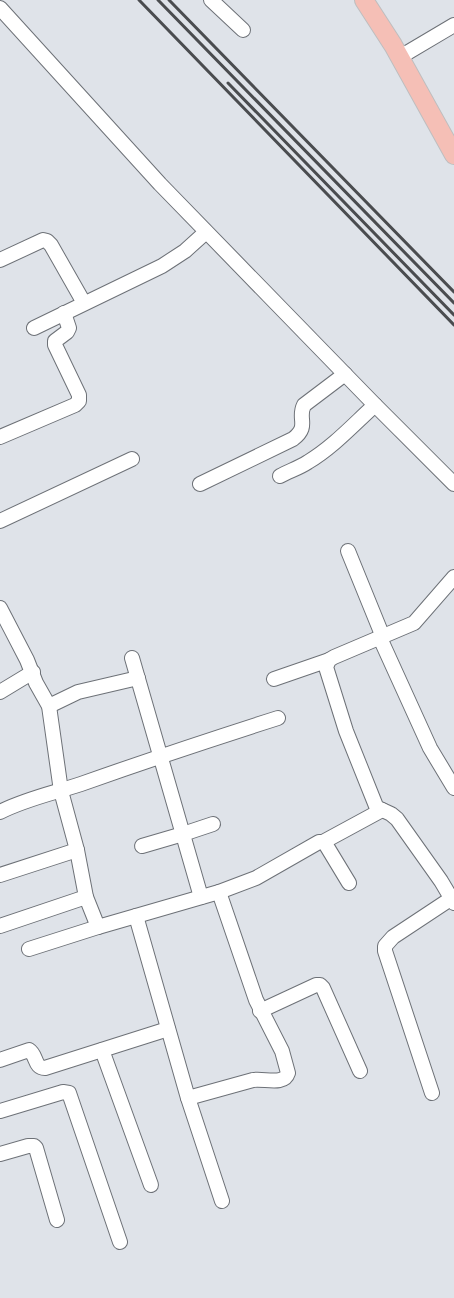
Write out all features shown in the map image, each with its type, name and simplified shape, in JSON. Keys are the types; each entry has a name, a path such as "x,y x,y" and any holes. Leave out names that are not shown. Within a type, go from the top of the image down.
{"main road":[{"path":"364,0 451,143"}],"street":[{"path":"211,0 243,30"},
{"path":"0,8 160,184 454,484"},
{"path":"400,57 454,26"},
{"path":"34,328 162,266 184,251 206,232"},
{"path":"0,260 43,240 47,241 51,245 84,303"},
{"path":"0,437 75,405 79,400 79,395 55,345 55,341 67,332 69,328 64,313"},
{"path":"200,484 298,436 302,428 302,411 304,405 345,374"},
{"path":"280,476 318,456 375,405"},
{"path":"0,521 132,459"},
{"path":"348,551 382,637 430,748 454,788"},
{"path":"274,679 329,660 414,624 454,577"},
{"path":"0,608 33,672 36,683 49,706 61,791 78,850 86,897 98,927"},
{"path":"132,658 201,897"},
{"path":"329,660 326,667 346,731 375,803 378,808 391,814 397,819 453,901 393,937 386,946 385,951 432,1093"},
{"path":"0,692 33,672"},
{"path":"49,706 78,692 138,678"},
{"path":"0,812 22,802 61,791 160,756 278,718"},
{"path":"29,949 98,927 220,892 256,878 320,842 323,842 382,810"},
{"path":"142,846 213,824"},
{"path":"323,842 349,883"},
{"path":"0,875 78,850"},
{"path":"188,1098 253,1080 259,1079 280,1081 288,1076 288,1069 282,1052 260,1011 220,892"},
{"path":"0,926 86,897"},
{"path":"136,916 188,1098 222,1201"},
{"path":"260,1011 316,985 320,985 323,988 360,1071"},
{"path":"0,1060 29,1050 34,1055 39,1066 45,1068 168,1030"},
{"path":"102,1050 151,1185"},
{"path":"0,1112 63,1092 69,1093 120,1242"},
{"path":"0,1154 28,1146 34,1146 36,1148 57,1220"}],"railway":[{"path":"139,0 454,325"},
{"path":"158,0 454,303"},
{"path":"169,0 454,292"},
{"path":"228,83 454,315"}]}
